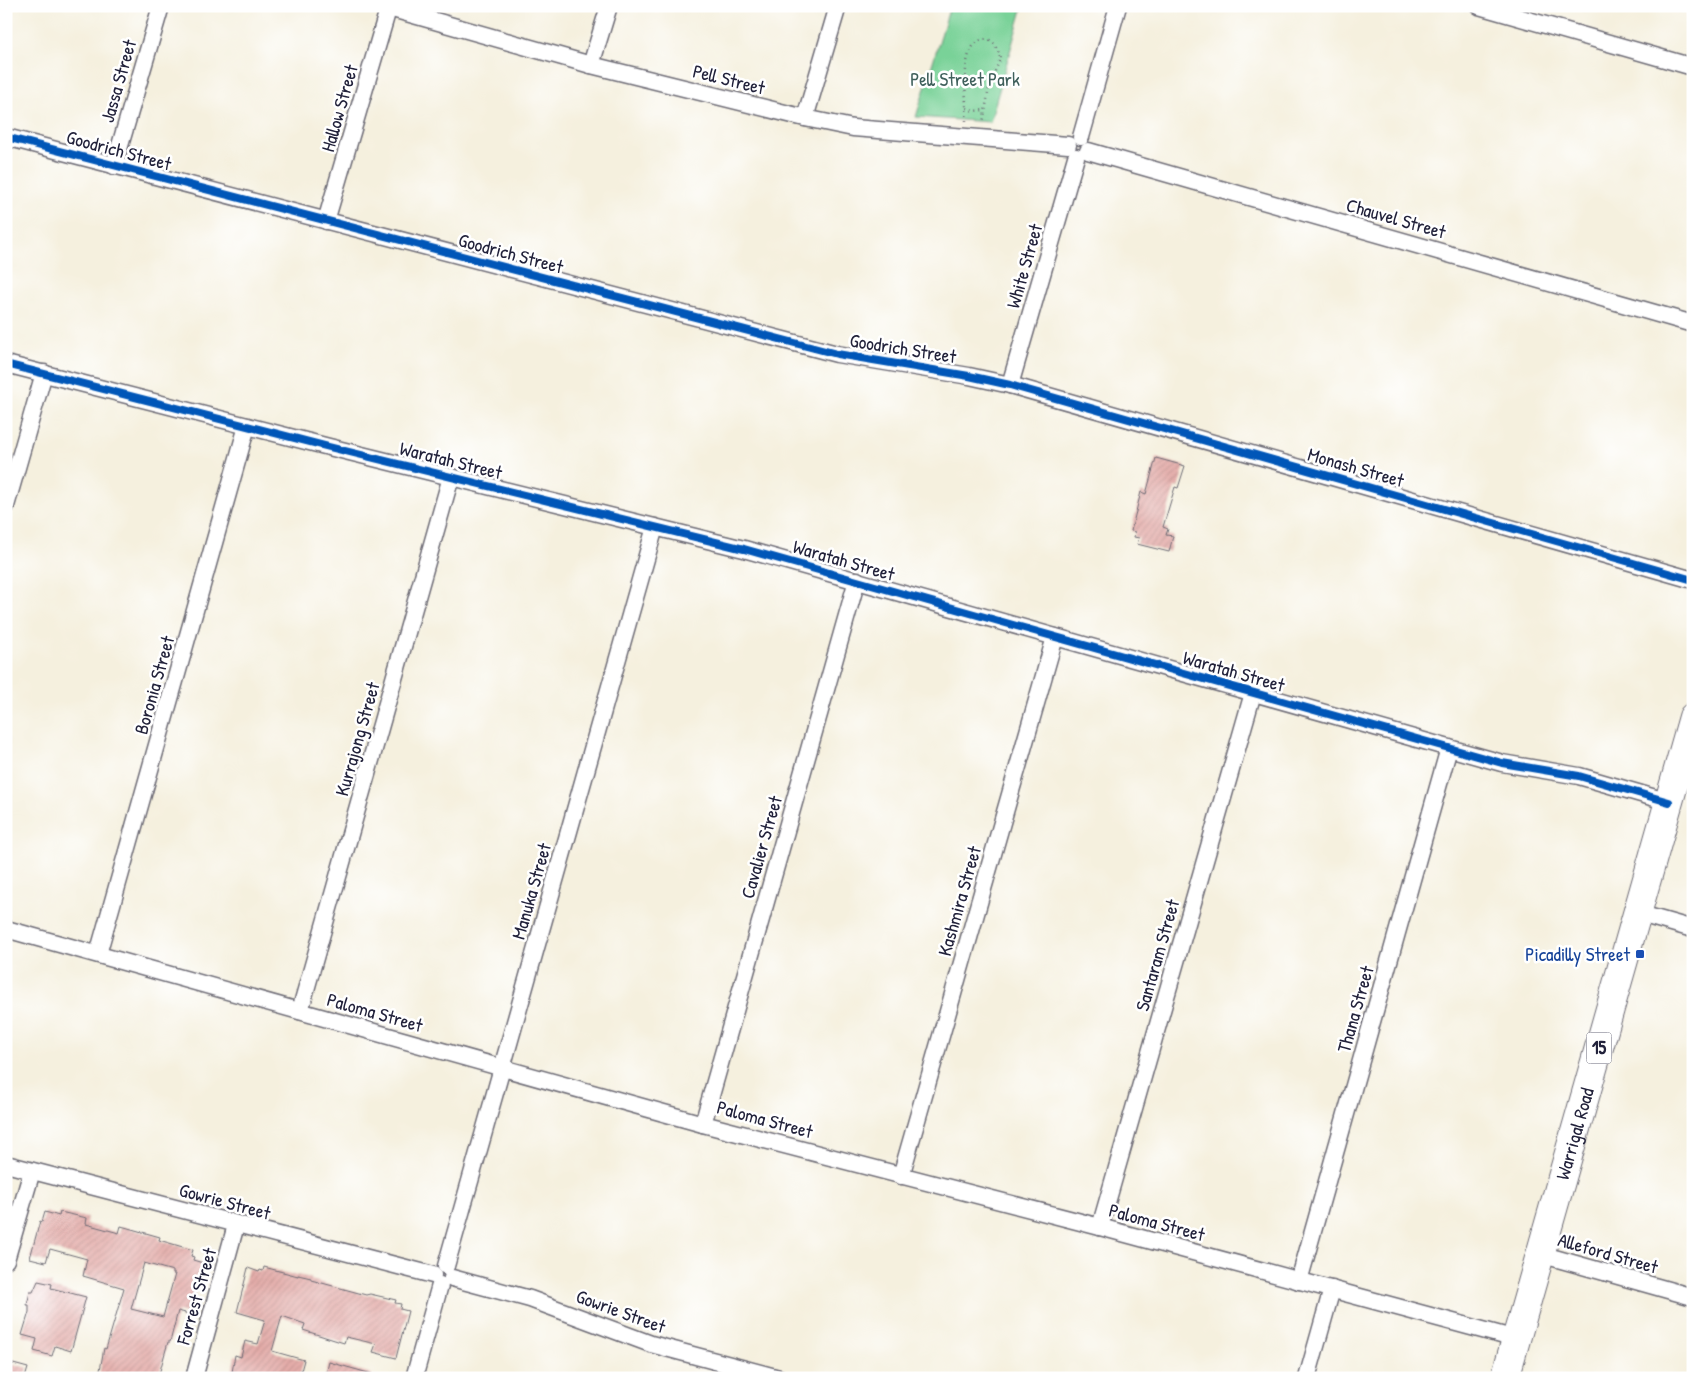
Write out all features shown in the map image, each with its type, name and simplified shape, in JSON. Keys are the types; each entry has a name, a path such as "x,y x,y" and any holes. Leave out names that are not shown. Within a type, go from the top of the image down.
{"highway":[{"name":"Warrigal Road","path":"1505,1378 1693,717"}],"street":[{"name":"Jassa Street","path":"114,166 160,6"},
{"path":"591,66 609,6"},
{"path":"805,118 838,6"},
{"name":"White Street","path":"1010,385 1118,6"},
{"path":"1479,6 1693,67"},
{"name":"Pell Street","path":"389,7 591,66 853,128 1078,148"},
{"name":"Hallow Street","path":"326,221 389,7"},
{"name":"Goodrich Street","path":"6,137 837,354 969,376 1010,385"},
{"name":"Chauvel Street","path":"1078,148 1693,324"},
{"name":"Waratah Street","path":"6,364 247,426 744,549 1450,748 1510,764 1579,776 1669,802"},
{"path":"6,506 44,373"},
{"name":"Monash Street","path":"1010,385 1693,580"},
{"name":"Boronia Street","path":"98,954 247,426"},
{"name":"Kurrajong Street","path":"300,1011 452,477"},
{"name":"Manuka Street","path":"414,1378 655,527"},
{"name":"Cavalier Street","path":"703,1124 857,580"},
{"name":"Kashmira Street","path":"901,1176 1054,637"},
{"name":"Santaram Street","path":"1100,1227 1253,693"},
{"name":"Thana Street","path":"1299,1281 1450,748"},
{"path":"1637,913 1693,929"},
{"name":"Paloma Street","path":"6,929 703,1124 1100,1227 1516,1339"},
{"name":"Gowrie Street","path":"6,1164 236,1225 530,1299 651,1344 778,1378"},
{"path":"6,1260 32,1171"},
{"name":"Forrest Street","path":"194,1378 236,1225"},
{"name":"Alleford Street","path":"1540,1254 1693,1297"},
{"path":"1307,1378 1332,1289"}],"path":[{"path":"966,122 965,85 970,48 976,42 988,39 993,42 1000,55 990,82 983,123"},
{"path":"967,108 973,111 984,110"}],"green space":[{"name":"Pell Street Park","path":"950,6 1023,6 990,122 916,117"}],"building":[{"path":"1156,458 1185,466 1178,488 1175,487 1163,527 1168,529 1166,535 1173,536 1169,552 1137,544 1139,538 1134,537 1135,532 1131,531 1141,492 1146,494"},
{"path":"45,1212 59,1216 60,1212 87,1218 86,1224 119,1233 121,1226 160,1237 159,1240 193,1250 191,1256 194,1257 193,1260 203,1263 189,1314 178,1311 158,1378 107,1378 99,1376 104,1348 106,1349 124,1288 83,1276 87,1259 50,1249 46,1262 30,1258 40,1221 42,1222","holes":["144,1263 173,1271 173,1274 175,1274 163,1317 131,1309"]},
{"path":"264,1267 311,1278 311,1280 366,1295 370,1294 396,1300 395,1303 401,1304 400,1309 408,1311 396,1358 373,1352 376,1344 346,1337 344,1343 303,1330 305,1324 282,1316 272,1351 304,1360 299,1378 262,1378 249,1375 249,1378 231,1378 235,1355 241,1357 245,1341 258,1344 265,1320 237,1312 248,1268 259,1272 260,1270 263,1271"},
{"path":"38,1281 52,1284 51,1288 86,1297 71,1351 55,1346 52,1356 34,1351 37,1339 22,1335 29,1312 29,1305 27,1305 30,1292 33,1292"},
{"path":"6,1362 28,1368 25,1378 6,1378"},
{"path":"329,1362 372,1374 371,1378 325,1378"}],"cycle path":[{"path":"6,137 837,354 969,376 1010,385 1693,580"},
{"path":"6,364 329,447 744,549 1502,763 1579,776 1669,802"}],"place":[{"name":"Picadilly Street","path":"1640,954"}]}
